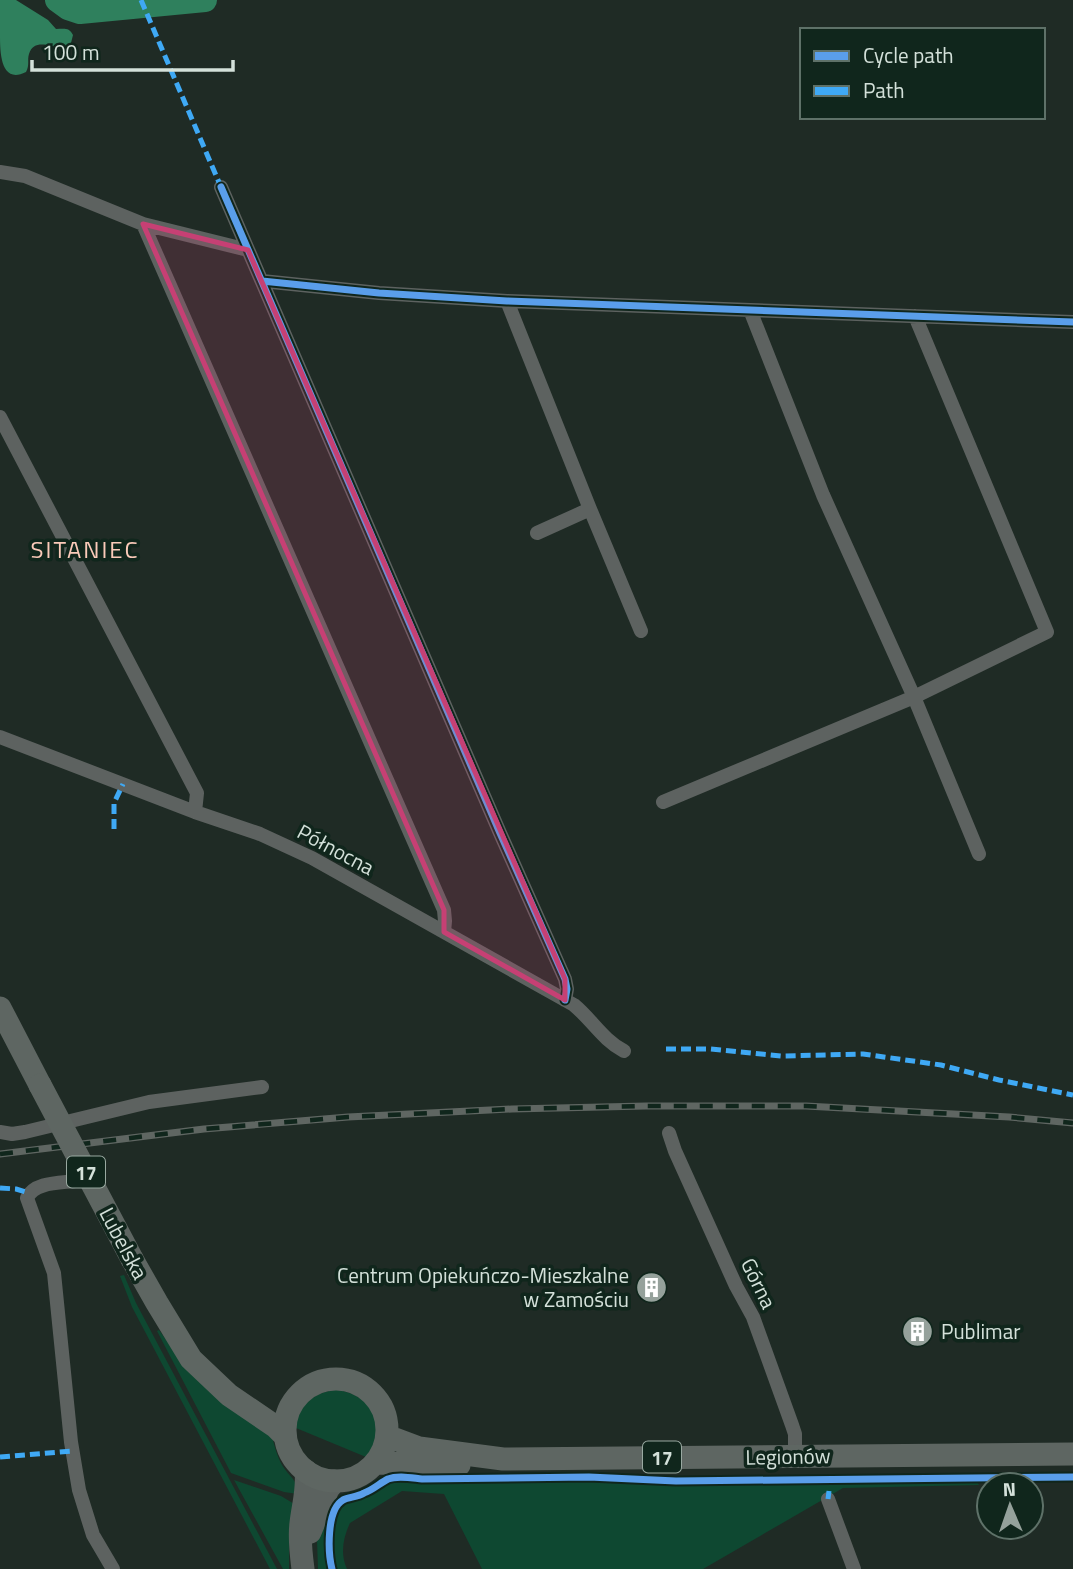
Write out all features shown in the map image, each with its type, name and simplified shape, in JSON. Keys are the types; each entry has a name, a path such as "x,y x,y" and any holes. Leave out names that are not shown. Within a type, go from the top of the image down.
{"highway":[{"name":"Lubelska","path":"0,1008 132,1259 191,1359 209,1378 285,1436"},
{"name":"Lubelska","path":"173,1328 244,1390 270,1405 291,1406"},
{"path":"285,1436 291,1406 301,1393 314,1384 331,1379 347,1380 369,1391 380,1404 386,1419 387,1436 383,1451 375,1464"},
{"name":"17","path":"285,1436 292,1455 306,1471"},
{"name":"Legionów","path":"387,1436 419,1448 503,1459"},
{"name":"Legionów","path":"375,1464 459,1465 503,1459 1073,1454"},
{"name":"17","path":"335,1481 357,1477 375,1464"},
{"path":"306,1471 319,1478 335,1481"}],"main road":[{"path":"303,1562 300,1538 307,1491 306,1471"},
{"path":"303,1562 307,1538 319,1507 335,1481"}],"street":[{"path":"0,172 24,176 143,224 248,250"},
{"path":"221,187 565,979 565,1000"},
{"path":"143,224 444,910 444,932"},
{"path":"262,281 379,293 507,300 1073,321"},
{"path":"507,300 641,631"},
{"path":"750,310 823,495 914,697 979,854"},
{"path":"663,802 914,697 1047,632 915,316"},
{"path":"0,417 197,793 195,812"},
{"path":"537,533 590,509"},
{"name":"Północna","path":"0,737 195,812 260,834 312,858 565,1000 582,1012 613,1045 624,1051"},
{"path":"0,1132 25,1132 149,1102 262,1087"},
{"name":"Górna","path":"669,1133 726,1265 753,1317 795,1434 795,1456"},
{"path":"75,1181 42,1186 33,1190 27,1198 54,1273 71,1442 79,1490 93,1535 113,1569"},
{"path":"828,1499 854,1569"}],"highlighted area":[{"path":"143,224 248,250 565,979 565,1000 444,932 444,910"}],"shaded area":[{"path":"0,0 16,0 48,20 56,29 68,30 73,35 71,43 62,48 35,46 29,54 26,72 11,74 6,70 1,57"},
{"path":"124,1275 136,1303 277,1569 270,1569 132,1307 120,1276"},
{"path":"159,1330 172,1348 272,1437 280,1462 294,1481 298,1494 284,1492 231,1473 157,1331"},
{"path":"336,1390 359,1398 374,1414 376,1435 366,1457 296,1428 300,1413 308,1401"},
{"path":"234,1480 281,1496 296,1505 289,1538 289,1569 283,1569"},
{"path":"392,1480 587,1480 673,1485 975,1480 975,1485 843,1488 703,1569 482,1569 444,1494 402,1491 350,1523 343,1546 347,1569 335,1569 333,1535 339,1510 345,1503 367,1495"},
{"path":"323,1513 330,1516 327,1541 330,1569 318,1569 317,1540"}],"waterway":[{"path":"57,0 80,12 205,0"}],"railway":[{"path":"0,1154 204,1129 348,1117 512,1109 806,1106 1073,1123"}],"marked path":[{"path":"141,0 221,187"},
{"path":"114,829 114,803 123,784"},
{"path":"666,1049 711,1049 781,1056 863,1054 941,1065 1073,1095"},
{"path":"0,1188 29,1193"},
{"path":"0,1457 72,1451"},
{"path":"828,1499 829,1491"}],"cycle path":[{"path":"221,187 565,979 565,1000"},
{"path":"262,281 379,293 507,301 1073,322"},
{"path":"332,1569 330,1532 337,1505 396,1477 589,1477 676,1481 1073,1477"}],"place":[{"name":"Centrum Opiekuńczo-Mieszkalne w Zamościu","path":"652,1287"},
{"name":"Publimar","path":"918,1331"}],"district":[{"name":"SITANIEC","path":"85,549"}]}
